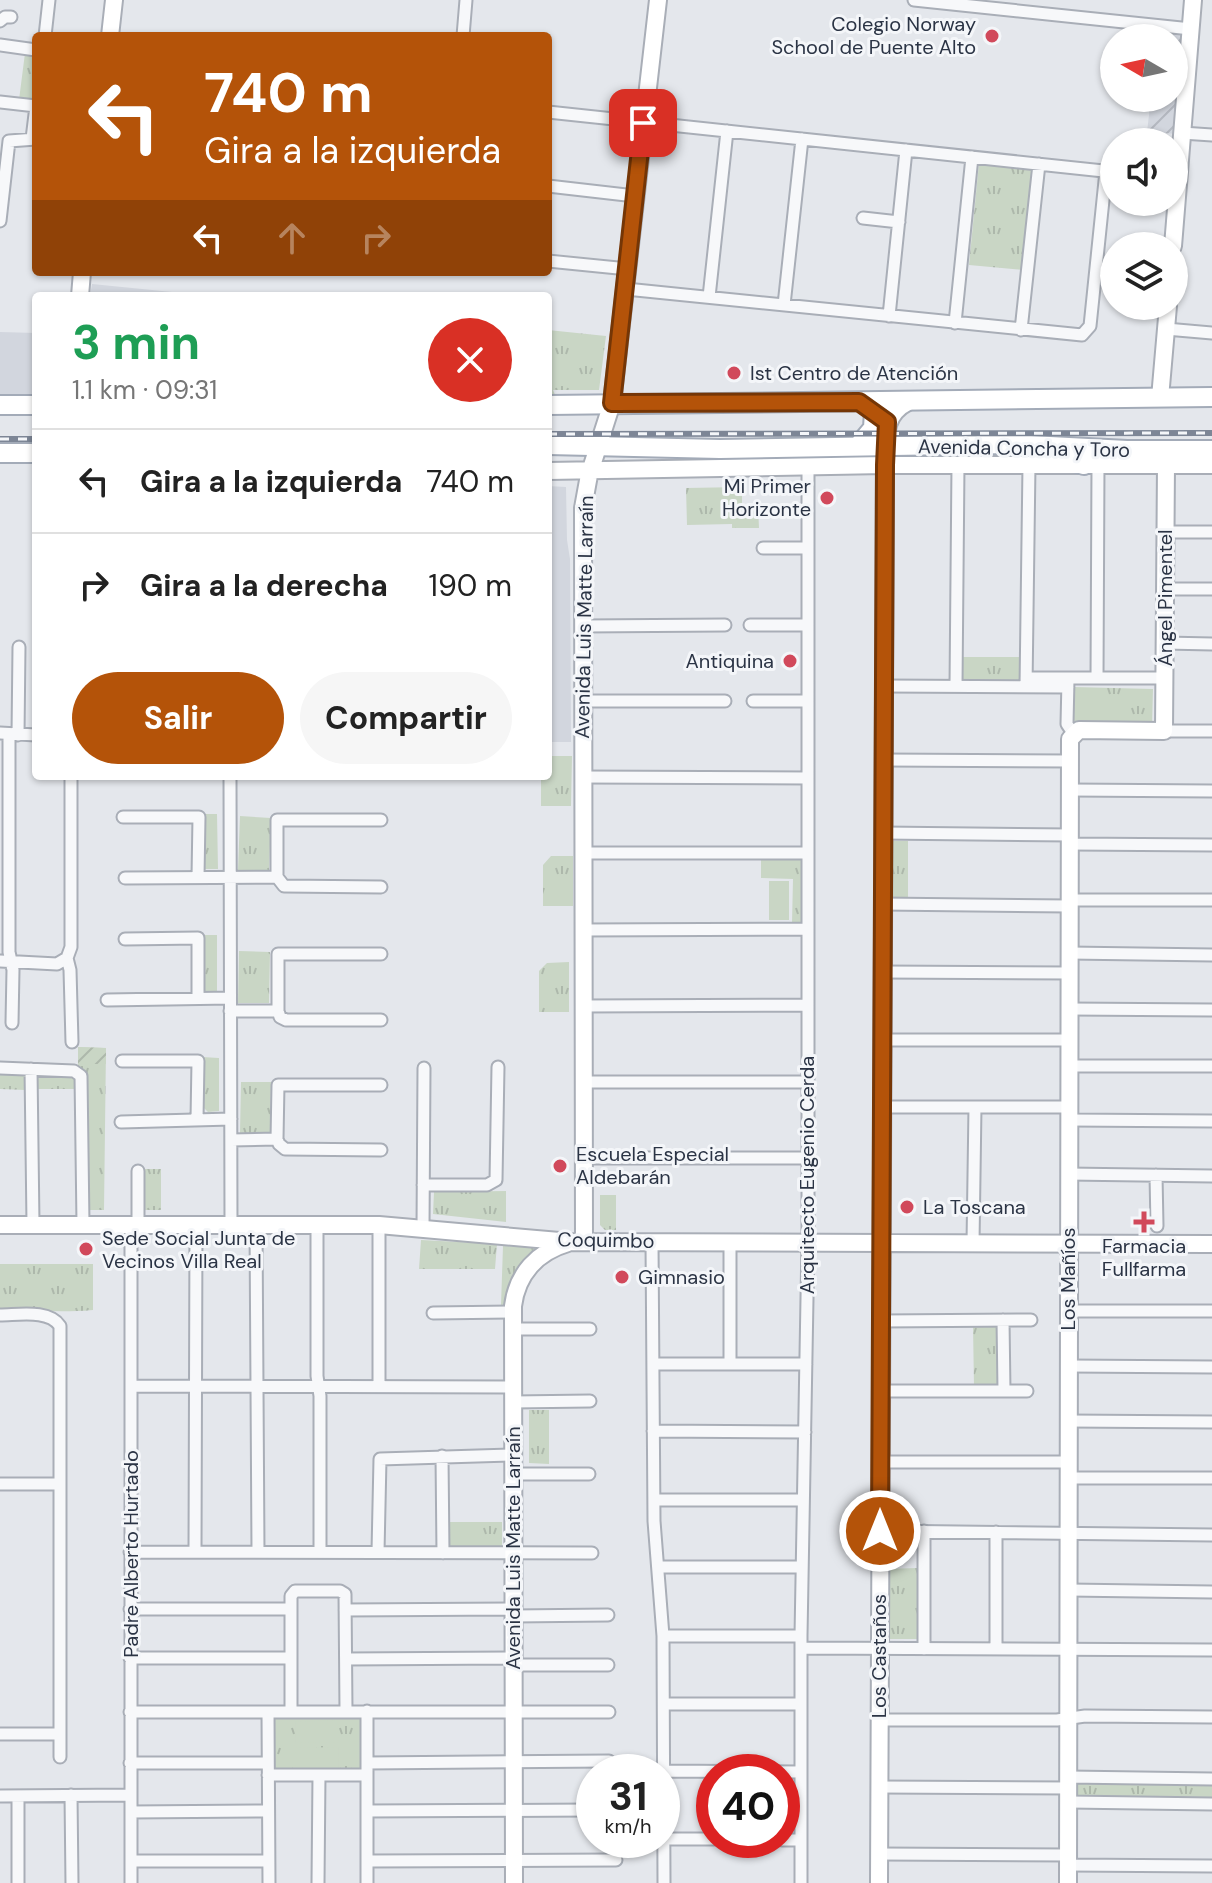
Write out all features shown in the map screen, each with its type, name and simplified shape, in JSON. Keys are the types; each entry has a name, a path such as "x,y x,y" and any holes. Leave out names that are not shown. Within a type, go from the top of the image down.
{"main road":[{"path":"552,405 612,403 873,412 908,402 1212,397"},
{"path":"0,405 32,405"},
{"path":"858,446 873,428 873,412"},
{"path":"1010,444 1091,465"},
{"name":"Avenida Concha y Toro","path":"552,445 720,449 858,446 885,455 1010,444 1118,450 1212,450"},
{"path":"0,453 32,453"}],"street":[{"path":"45,32 49,0"},
{"path":"110,32 114,0"},
{"path":"463,32 466,0"},
{"name":"Avenida Luis Matte Larraín","path":"514,1883 512,1321 518,1285 529,1266 545,1252 578,1242 584,1158 583,508 591,470 612,403 658,0"},
{"path":"914,0 1191,29"},
{"path":"1182,128 1193,0"},
{"path":"0,45 32,49"},
{"path":"0,102 32,106"},
{"path":"552,112 1100,170"},
{"path":"709,297 727,131"},
{"path":"1188,133 1212,135"},
{"path":"0,221 10,140 32,139"},
{"path":"784,305 802,139"},
{"path":"889,316 906,150"},
{"path":"955,323 972,157"},
{"path":"1021,330 1039,164"},
{"path":"552,186 635,196"},
{"path":"626,289 1076,336 1085,334 1090,326 1104,216"},
{"path":"863,218 899,222"},
{"path":"552,261 628,269"},
{"path":"1160,398 1167,320"},
{"path":"1166,329 1212,333"},
{"path":"873,412 895,410 908,402"},
{"name":"Los Castaños","path":"873,412 885,455 879,1883"},
{"name":"Avenida Concha y Toro","path":"552,471 808,466 885,455 958,465 1212,465"},
{"path":"956,686 958,465"},
{"path":"1026,682 1029,465"},
{"path":"1091,465 1097,678"},
{"name":"Ángel Pimentel","path":"1164,731 1166,465"},
{"name":"Arquitecto Eugenio Cerda","path":"801,1883 801,1642 808,1242 808,466"},
{"path":"1166,532 1212,532"},
{"path":"763,548 808,548"},
{"path":"1165,589 1212,589"},
{"path":"583,626 725,625"},
{"path":"750,625 808,625"},
{"path":"1165,643 1212,644"},
{"path":"12,1023 5,961 9,952 9,734 19,647"},
{"path":"884,686 1165,678"},
{"name":"Los Mañíos","path":"1068,683 1067,724 1073,733 1070,739 1069,903 1068,1883"},
{"path":"583,701 725,701"},
{"path":"753,701 808,701"},
{"path":"1073,733 1082,730 1212,731"},
{"path":"9,734 32,735"},
{"path":"883,760 1070,761"},
{"path":"583,777 808,778"},
{"path":"71,780 71,947 67,958 72,1042"},
{"path":"230,780 231,1225"},
{"path":"1070,790 1212,791"},
{"path":"123,817 199,817 198,877"},
{"path":"381,820 277,820 277,877 284,886 381,887"},
{"path":"883,833 1212,845"},
{"path":"583,853 808,853"},
{"path":"125,878 277,877"},
{"path":"882,904 1212,900"},
{"path":"584,930 808,929"},
{"path":"125,939 198,938 198,998"},
{"path":"1069,953 1212,955"},
{"path":"381,954 278,954 280,1017 286,1020 381,1020"},
{"path":"5,961 57,964 67,958"},
{"path":"882,972 1069,973"},
{"path":"107,1000 230,998"},
{"path":"584,1006 808,1005"},
{"path":"1069,1009 1212,1010"},
{"path":"230,1011 278,1011"},
{"path":"882,1040 1069,1040"},
{"path":"122,1061 198,1061 197,1119"},
{"path":"1069,1066 1212,1066"},
{"path":"423,1185 487,1185 495,1182 498,1175 498,1067"},
{"path":"0,1068 79,1073 82,1079 83,1224"},
{"path":"423,1228 424,1068"},
{"path":"31,1069 33,1224"},
{"path":"584,1082 808,1082"},
{"path":"381,1085 278,1085 277,1139 285,1149 381,1150"},
{"path":"881,1107 975,1107 1212,1121"},
{"path":"973,1243 975,1107"},
{"path":"121,1122 231,1119"},
{"path":"231,1140 277,1139"},
{"path":"584,1158 808,1158"},
{"name":"Padre Alberto Hurtado","path":"131,1883 131,1386 138,1171"},
{"path":"1068,1174 1212,1176"},
{"path":"1156,1175 1157,1226"},
{"name":"Coquimbo","path":"0,1225 379,1225 578,1242 1212,1244"},
{"path":"195,1552 196,1225"},
{"path":"256,1225 258,1552"},
{"path":"317,1225 320,1552"},
{"path":"379,1225 379,1386"},
{"path":"652,1242 654,1500 663,1636 664,1754"},
{"path":"730,1242 730,1364"},
{"path":"1068,1311 1212,1311"},
{"path":"433,1313 590,1329"},
{"path":"0,1315 44,1315 55,1319 60,1329 60,1757"},
{"path":"1003,1320 1004,1391"},
{"path":"881,1321 1031,1320"},
{"path":"653,1364 806,1364"},
{"path":"1068,1366 1212,1367"},
{"path":"131,1386 379,1386 590,1401"},
{"path":"880,1391 1027,1391"},
{"path":"1068,1421 1212,1422"},
{"path":"653,1431 805,1432"},
{"path":"378,1552 380,1459 513,1455"},
{"path":"442,1456 443,1553"},
{"path":"880,1462 1212,1478"},
{"path":"513,1474 589,1474"},
{"path":"0,1484 60,1484"},
{"path":"654,1500 803,1500"},
{"path":"880,1531 1212,1535"},
{"path":"924,1531 924,1649"},
{"path":"996,1532 996,1649"},
{"path":"130,1552 592,1553"},
{"path":"658,1567 802,1567"},
{"path":"1069,1590 1212,1592"},
{"path":"291,1712 293,1591 344,1592 346,1711"},
{"path":"130,1609 291,1609"},
{"path":"345,1610 608,1615"},
{"path":"663,1636 879,1649 1212,1650"},
{"path":"130,1658 291,1658"},
{"path":"346,1659 608,1665"},
{"path":"664,1704 801,1704"},
{"path":"367,1711 367,1883"},
{"path":"130,1712 609,1712"},
{"path":"268,1712 269,1883"},
{"path":"879,1720 1212,1717"},
{"path":"0,1734 60,1734"},
{"path":"130,1763 268,1769 319,1775 367,1769 576,1761"},
{"path":"680,1771 801,1772"},
{"path":"318,1883 319,1775"},
{"path":"879,1787 1069,1789 1212,1779"},
{"path":"1069,1789 1212,1804"},
{"path":"71,1795 72,1883"},
{"path":"0,1796 131,1795"},
{"path":"18,1796 18,1883"},
{"path":"367,1811 576,1810"},
{"path":"131,1812 268,1811"},
{"path":"879,1854 1212,1866"},
{"path":"664,1858 664,1883"},
{"path":"367,1861 616,1860"},
{"path":"131,1861 268,1861"}],"shaded area":[{"path":"1149,112 1180,112 1178,128 1147,128"},
{"path":"92,284 172,292 91,292"},
{"path":"0,332 32,333 32,399 0,399"},
{"path":"552,486 566,487 570,559 571,742 552,742"}],"green space":[{"path":"25,53 32,54 32,99 19,100"},
{"path":"979,163 1034,170 1023,270 969,265"},
{"path":"552,330 606,336 599,390 553,390 556,397 552,397"},
{"path":"742,487 742,506 758,506 759,528 732,528 732,524 687,525 686,488"},
{"path":"962,657 1023,657 1020,683 962,683"},
{"path":"1073,687 1153,689 1152,727 1072,725"},
{"path":"1082,695 1119,695 1119,716 1082,716"},
{"path":"552,756 572,756 571,806 541,806 541,780 552,780"},
{"path":"204,814 217,814 218,869 204,869"},
{"path":"240,816 271,818 269,871 238,870"},
{"path":"889,841 908,841 908,899 889,899"},
{"path":"551,856 573,856 573,906 543,906 543,865"},
{"path":"761,859 803,859 802,923 792,923 793,879 761,878"},
{"path":"769,881 789,881 789,920 769,920"},
{"path":"202,935 217,935 217,992 201,992"},
{"path":"239,951 270,952 269,1003 238,1003"},
{"path":"569,962 569,1012 539,1012 539,971 547,963"},
{"path":"78,1047 106,1048 104,1210 86,1210 85,1072 78,1069"},
{"path":"78,1047 106,1048 106,1064 78,1064"},
{"path":"202,1057 219,1058 219,1111 208,1112 203,1107"},
{"path":"0,1072 22,1072 26,1076 25,1090 0,1089"},
{"path":"38,1075 73,1076 77,1089 34,1089"},
{"path":"241,1082 271,1082 270,1134 240,1133"},
{"path":"141,1169 161,1169 161,1210 142,1210"},
{"path":"506,1191 506,1222 433,1214 434,1192"},
{"path":"600,1195 616,1195 616,1230 605,1230 600,1225"},
{"path":"421,1240 497,1244 495,1269 419,1269"},
{"path":"503,1246 538,1247 522,1265 509,1304 501,1305"},
{"path":"0,1264 93,1264 93,1310 0,1310"},
{"path":"973,1326 999,1326 1000,1387 974,1387"},
{"path":"529,1410 549,1410 549,1464 529,1463"},
{"path":"450,1522 502,1522 502,1547 450,1547"},
{"path":"918,1568 918,1639 885,1639 884,1569"},
{"path":"273,1717 364,1717 363,1771 273,1771"},
{"path":"338,1720 339,1742 296,1743 295,1722"},
{"path":"338,1747 339,1768 296,1770 295,1748"},
{"path":"1077,1782 1212,1784 1212,1800 1078,1797"}],"railway":[{"path":"552,434 1212,433"},
{"path":"0,439 32,439"}],"place":[{"name":"Colegio Norway School de Puente Alto","path":"992,36"},
{"name":"Ist Centro de Atención","path":"734,373"},
{"name":"Mi Primer Horizonte","path":"827,498"},
{"name":"Antiquina","path":"790,661"},
{"name":"Escuela Especial Aldebarán","path":"560,1166"},
{"name":"La Toscana","path":"907,1207"},
{"name":"Farmacia Fullfarma","path":"1144,1222"},
{"name":"Sede Social Junta de Vecinos Villa Real","path":"86,1249"},
{"name":"Gimnasio","path":"622,1277"}],"route":[{"path":"643,123 612,403 859,402 887,422 880,1531"}]}
